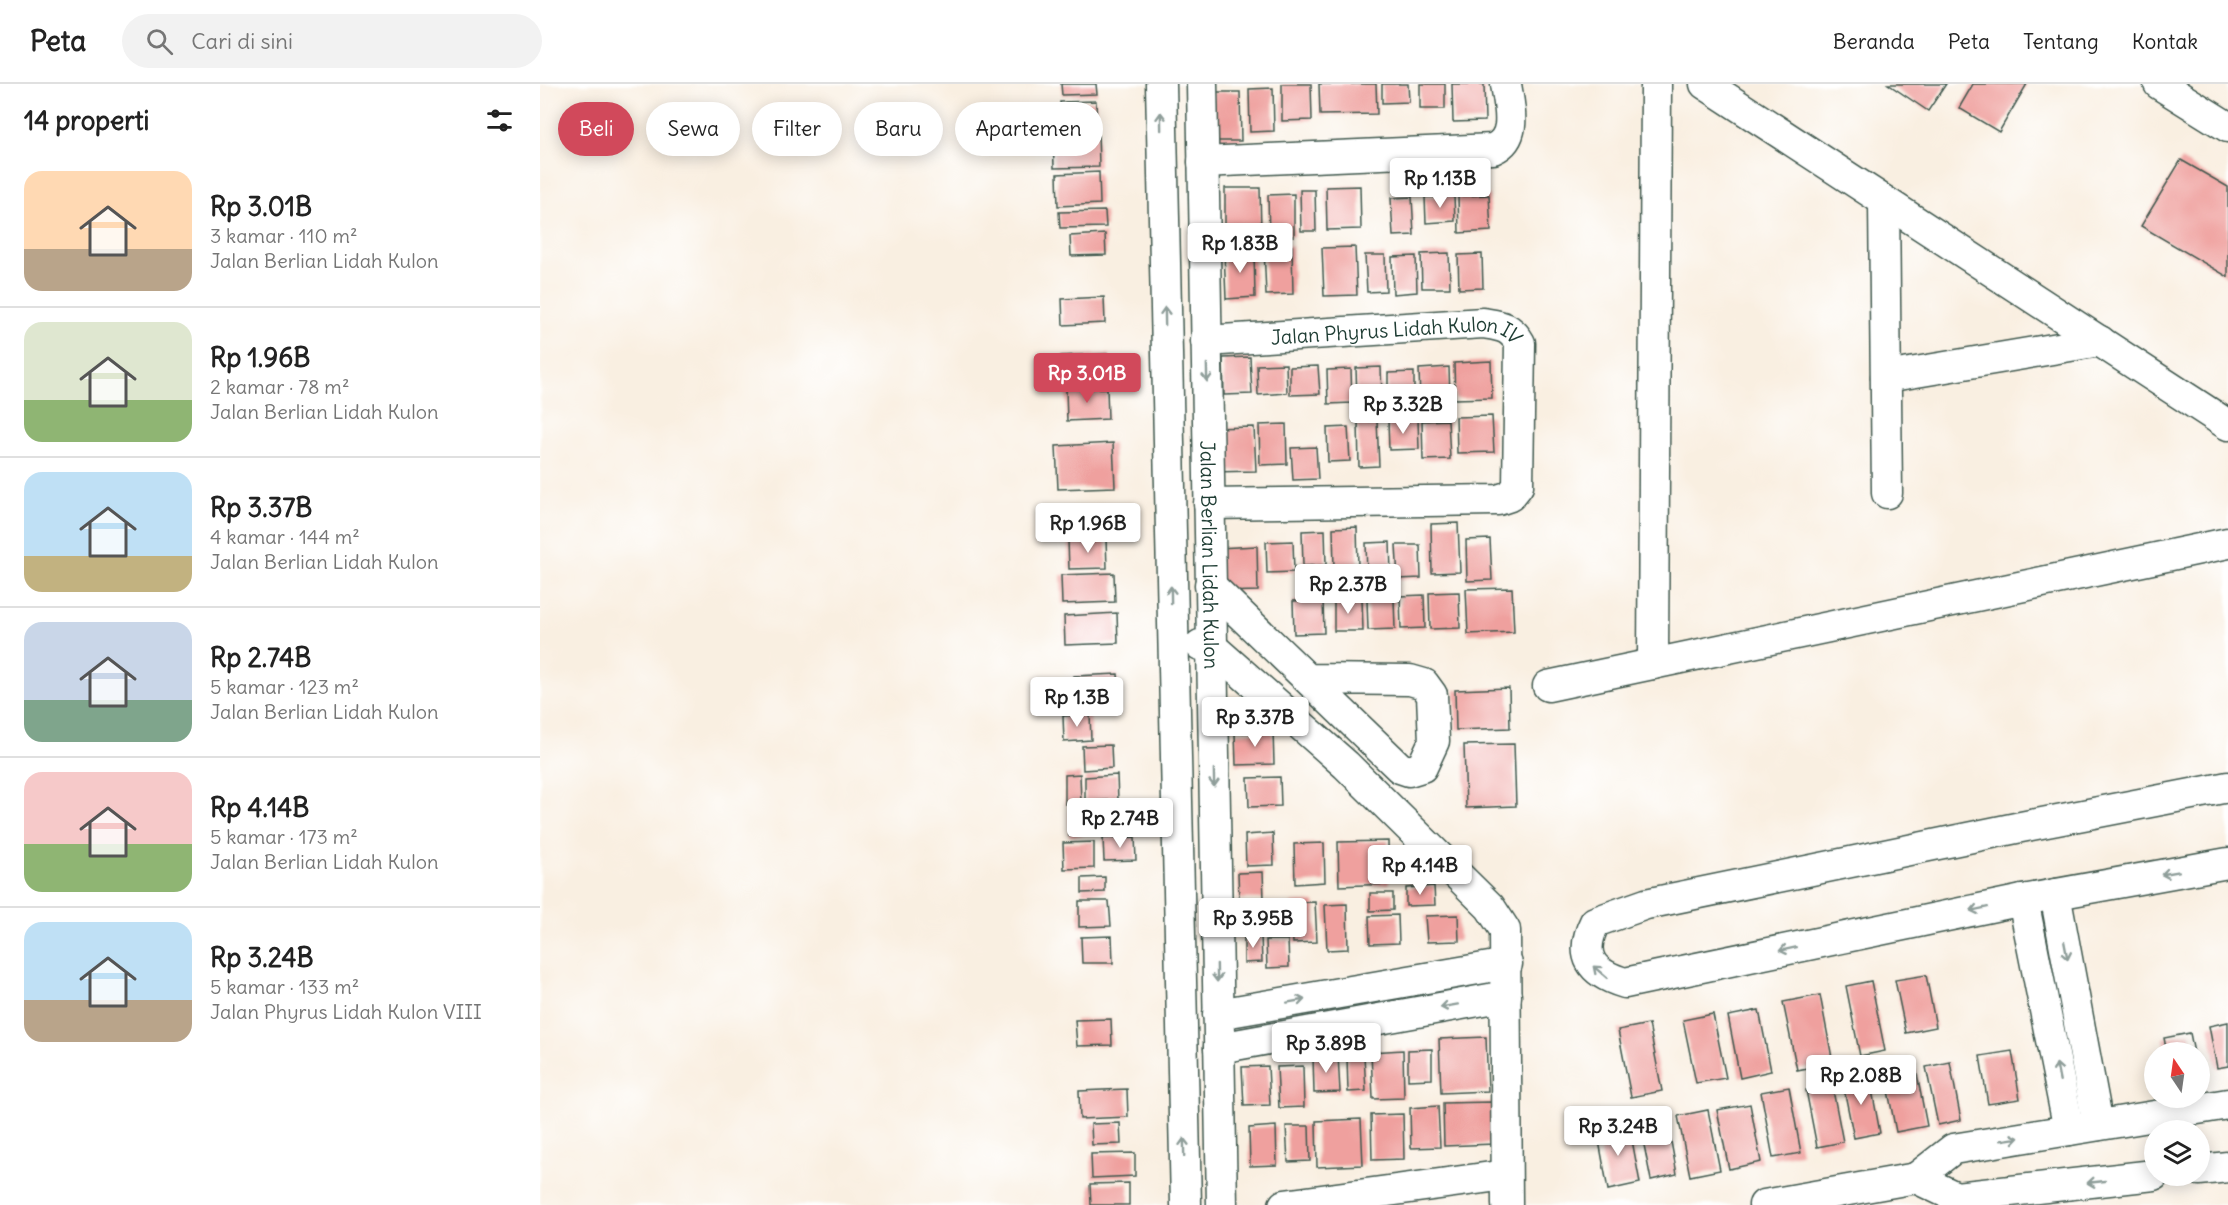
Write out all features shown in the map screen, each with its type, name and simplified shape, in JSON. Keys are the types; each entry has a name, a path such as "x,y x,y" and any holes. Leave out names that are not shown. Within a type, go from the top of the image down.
{"street":[{"name":"Jalan Berlian Lidah Kulon","path":"1161,84 1186,1205"},
{"name":"Jalan Berlian Lidah Kulon","path":"1202,84 1222,1205"},
{"path":"1203,162 1477,152 1501,146 1507,138 1511,125 1506,84"},
{"path":"1653,664 1656,84"},
{"path":"1705,84 2228,425"},
{"path":"2159,84 2228,127"},
{"path":"1884,201 1887,493"},
{"name":"Jalan Phyrus Lidah Kulon IV","path":"1206,341 1483,323 1506,326 1520,343 1518,486 1510,496 1498,500 1209,504"},
{"path":"1886,377 2100,341"},
{"path":"1170,542 1210,546"},
{"path":"1548,686 2228,543"},
{"path":"1210,585 1310,679"},
{"path":"1172,644 1211,646 1346,765 1490,907 1505,930 1507,1205"},
{"path":"2228,787 1646,904 1595,922 1586,947 1591,964 1604,977 1625,983 2023,900 2228,863"},
{"path":"2055,894 2098,1125"},
{"path":"2023,900 2069,1130"},
{"path":"1218,1014 1507,964"},
{"path":"1219,1048 1506,996"},
{"path":"1764,1205 1916,1178 1953,1149 2228,1104"},
{"path":"2210,1169 2228,1167"},
{"path":"1284,1205 1506,1175"},
{"path":"1916,1178 1956,1197 2144,1176"}],"building":[{"path":"1061,84 1096,84 1097,94 1062,95"},
{"path":"1282,84 1311,84 1312,120 1282,121"},
{"path":"1319,84 1376,84 1377,114 1320,115"},
{"path":"1382,84 1408,84 1409,102 1382,103"},
{"path":"1420,84 1445,84 1445,109 1420,109"},
{"path":"1452,84 1484,84 1485,121 1453,122"},
{"path":"1888,84 1946,84 1928,111"},
{"path":"1973,84 2027,84 1999,132 1959,108"},
{"path":"1273,88 1274,131 1250,132 1249,89"},
{"path":"1212,92 1240,92 1241,141 1213,141"},
{"path":"1054,156 1099,156 1099,167 1054,168"},
{"path":"2181,160 2228,187 2228,277 2141,226"},
{"path":"1099,172 1100,204 1058,206 1057,174"},
{"path":"1360,186 1361,229 1327,230 1326,187"},
{"path":"1225,188 1260,188 1261,231 1225,232"},
{"path":"1300,190 1315,190 1316,231 1301,231"},
{"path":"1294,194 1294,236 1269,236 1268,195"},
{"path":"1489,195 1491,231 1459,233 1458,196"},
{"path":"1454,196 1455,221 1426,223 1425,197"},
{"path":"1412,197 1414,235 1393,236 1391,198"},
{"path":"1105,211 1106,227 1060,228 1059,212"},
{"path":"1105,234 1106,255 1071,256 1070,236"},
{"path":"1292,246 1293,294 1266,295 1264,247"},
{"path":"1355,247 1357,295 1324,296 1322,248"},
{"path":"1254,250 1255,297 1226,299 1224,251"},
{"path":"1449,253 1450,288 1422,288 1421,254"},
{"path":"1482,254 1483,288 1459,289 1458,255"},
{"path":"1365,255 1385,255 1386,291 1367,292"},
{"path":"1416,256 1417,292 1393,294 1392,257"},
{"path":"1104,297 1105,323 1063,325 1062,299"},
{"path":"1109,354 1110,379 1062,381 1061,356"},
{"path":"1250,357 1252,394 1224,395 1223,358"},
{"path":"1491,361 1492,398 1455,399 1454,363"},
{"path":"1286,364 1287,393 1258,395 1257,365"},
{"path":"1318,366 1320,394 1290,395 1290,367"},
{"path":"1381,367 1382,399 1357,400 1356,368"},
{"path":"1449,367 1450,398 1420,399 1419,369"},
{"path":"1351,369 1352,403 1328,404 1327,370"},
{"path":"1414,372 1414,399 1388,399 1388,373"},
{"path":"1107,388 1108,419 1067,421 1066,389"},
{"path":"1492,416 1494,452 1457,453 1456,417"},
{"path":"1388,420 1418,420 1419,449 1389,450"},
{"path":"1448,420 1450,459 1423,460 1422,421"},
{"path":"1377,421 1379,466 1359,467 1358,422"},
{"path":"1286,424 1287,464 1260,465 1259,425"},
{"path":"1254,427 1256,471 1212,472 1211,428"},
{"path":"1348,427 1350,461 1328,462 1327,428"},
{"path":"1113,443 1115,487 1058,489 1056,446"},
{"path":"1316,447 1318,479 1293,480 1291,448"},
{"path":"1458,523 1460,572 1432,573 1431,524"},
{"path":"1357,527 1358,567 1334,568 1333,528"},
{"path":"1325,530 1326,565 1303,566 1302,531"},
{"path":"1106,539 1107,568 1069,569 1068,540"},
{"path":"1490,539 1492,580 1467,581 1466,540"},
{"path":"1293,541 1294,572 1267,573 1266,542"},
{"path":"1390,542 1391,574 1367,575 1366,543"},
{"path":"1396,545 1420,545 1421,578 1398,579"},
{"path":"1257,546 1258,591 1219,592 1218,548"},
{"path":"1114,573 1115,602 1062,604 1061,575"},
{"path":"1512,588 1514,632 1468,634 1466,589"},
{"path":"1459,592 1460,628 1430,629 1429,593"},
{"path":"1424,595 1425,628 1401,629 1400,596"},
{"path":"1362,599 1363,631 1334,631 1334,600"},
{"path":"1394,599 1395,629 1368,630 1367,600"},
{"path":"1323,600 1324,633 1294,634 1293,601"},
{"path":"1117,613 1118,643 1065,645 1064,616"},
{"path":"1118,674 1120,703 1076,704 1074,676"},
{"path":"1509,688 1510,728 1456,730 1455,690"},
{"path":"1090,714 1091,740 1064,742 1063,716"},
{"path":"1273,731 1274,764 1236,765 1235,733"},
{"path":"1514,744 1516,806 1466,808 1464,745"},
{"path":"1111,745 1112,768 1083,770 1082,746"},
{"path":"1080,774 1081,803 1065,804 1065,775"},
{"path":"1117,775 1118,800 1085,801 1085,777"},
{"path":"1280,777 1281,806 1249,807 1248,778"},
{"path":"1117,810 1117,828 1094,829 1094,811"},
{"path":"1069,812 1082,812 1083,835 1069,836"},
{"path":"1273,833 1274,865 1246,866 1245,835"},
{"path":"1135,837 1136,860 1104,861 1103,838"},
{"path":"1388,841 1389,884 1339,886 1338,842"},
{"path":"1094,842 1094,868 1064,869 1063,843"},
{"path":"1324,843 1325,882 1295,884 1294,844"},
{"path":"1263,872 1264,899 1239,899 1238,873"},
{"path":"1105,877 1105,892 1082,893 1082,878"},
{"path":"1434,886 1435,905 1406,906 1406,888"},
{"path":"1370,893 1393,893 1393,910 1370,911"},
{"path":"1079,901 1109,901 1111,926 1079,927"},
{"path":"1315,902 1317,942 1293,943 1291,903"},
{"path":"1347,904 1348,949 1327,950 1325,905"},
{"path":"1274,907 1275,928 1247,929 1246,909"},
{"path":"1398,915 1399,943 1370,944 1369,916"},
{"path":"1458,915 1459,941 1427,942 1425,916"},
{"path":"1261,935 1262,962 1244,963 1244,936"},
{"path":"1112,936 1113,963 1082,963 1081,937"},
{"path":"1266,940 1288,940 1289,967 1267,968"},
{"path":"1926,975 1936,1027 1906,1033 1895,980"},
{"path":"1871,981 1885,1051 1860,1056 1846,986"},
{"path":"1820,995 1833,1063 1797,1070 1783,1002"},
{"path":"1759,1010 1771,1071 1740,1078 1728,1016"},
{"path":"1713,1014 1726,1078 1696,1083 1683,1020"},
{"path":"1111,1019 1112,1045 1077,1046 1075,1020"},
{"path":"2228,1022 2228,1066 2217,1068 2209,1026"},
{"path":"1649,1024 1662,1091 1631,1097 1618,1030"},
{"path":"2190,1033 2192,1042 2165,1042 2164,1038"},
{"path":"1486,1037 1488,1091 1441,1093 1439,1039"},
{"path":"1432,1049 1432,1079 1408,1080 1408,1050"},
{"path":"1403,1050 1404,1098 1373,1099 1371,1052"},
{"path":"2012,1051 2020,1099 1988,1104 1980,1056"},
{"path":"1338,1055 1340,1092 1314,1093 1313,1056"},
{"path":"1364,1056 1366,1091 1348,1092 1347,1057"},
{"path":"1950,1062 1961,1120 1938,1125 1926,1067"},
{"path":"1268,1066 1270,1105 1244,1106 1242,1067"},
{"path":"1303,1066 1304,1107 1279,1108 1277,1067"},
{"path":"1916,1069 1927,1126 1896,1132 1885,1075"},
{"path":"1869,1074 1880,1133 1854,1138 1842,1079"},
{"path":"1832,1085 1843,1142 1817,1147 1806,1090"},
{"path":"1789,1087 1801,1153 1773,1158 1761,1092"},
{"path":"1127,1089 1128,1117 1080,1119 1079,1091"},
{"path":"1493,1102 1494,1144 1444,1146 1443,1103"},
{"path":"1750,1104 1761,1162 1729,1169 1717,1110"},
{"path":"1438,1106 1440,1147 1411,1148 1410,1108"},
{"path":"1708,1110 1720,1170 1690,1176 1678,1116"},
{"path":"1403,1114 1404,1159 1372,1160 1371,1115"},
{"path":"1361,1119 1363,1165 1317,1167 1316,1121"},
{"path":"1667,1120 1677,1174 1651,1180 1640,1125"},
{"path":"1120,1123 1121,1144 1092,1145 1091,1124"},
{"path":"1629,1124 1640,1183 1608,1190 1597,1130"},
{"path":"1276,1126 1277,1165 1250,1166 1249,1128"},
{"path":"1286,1126 1309,1126 1310,1161 1288,1162"},
{"path":"1135,1153 1135,1176 1092,1178 1091,1154"},
{"path":"1129,1183 1129,1205 1091,1205 1090,1184"}]}
